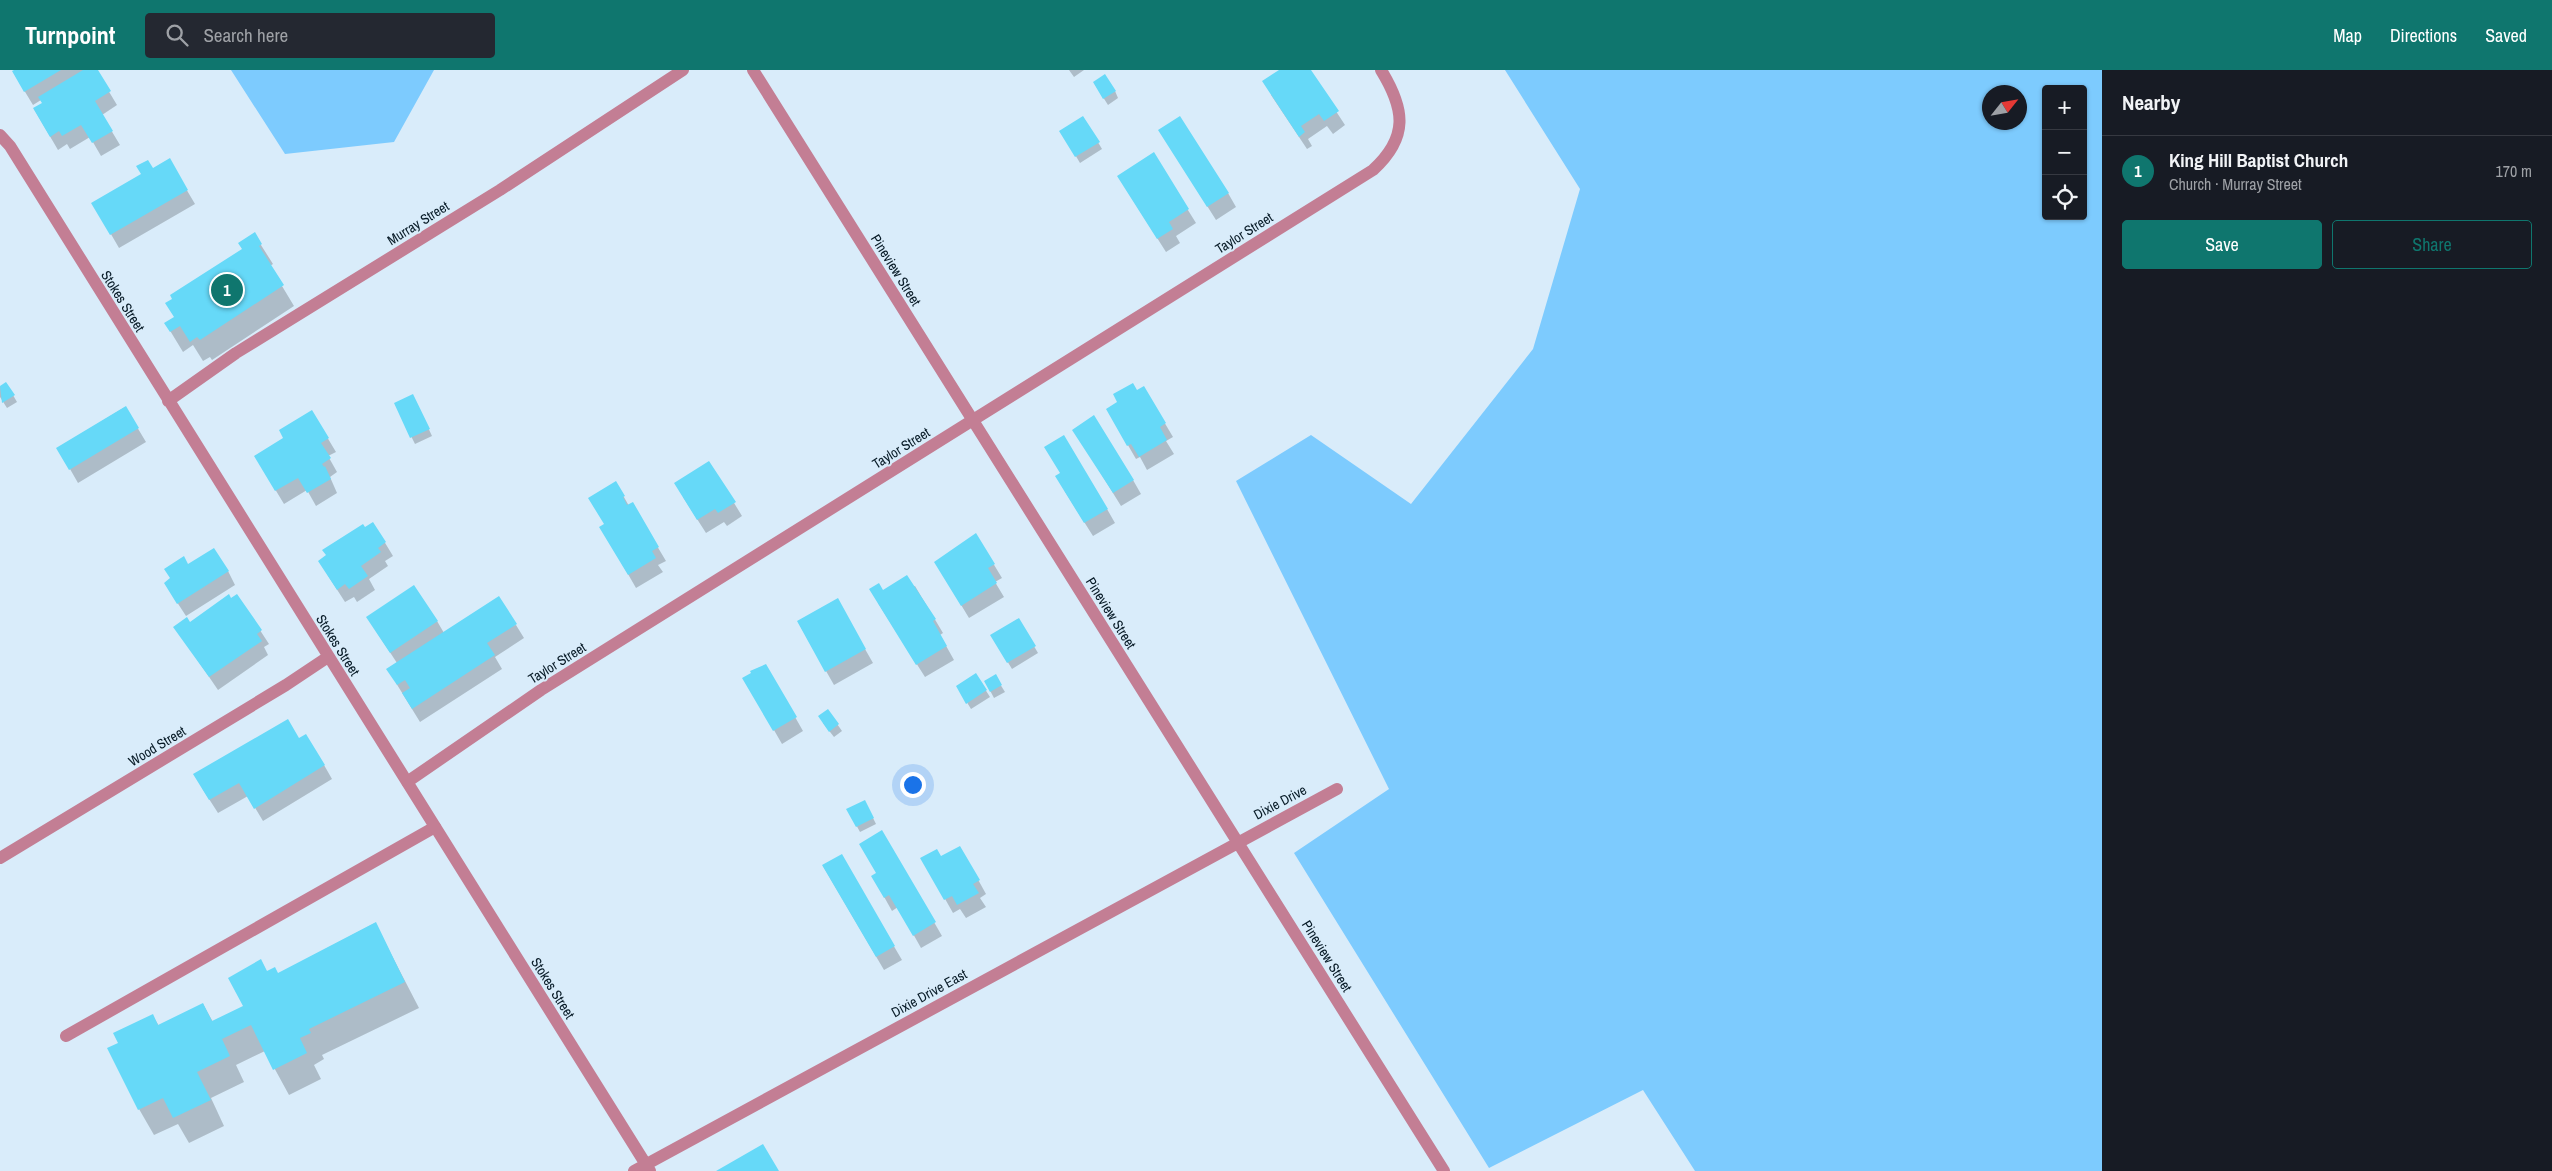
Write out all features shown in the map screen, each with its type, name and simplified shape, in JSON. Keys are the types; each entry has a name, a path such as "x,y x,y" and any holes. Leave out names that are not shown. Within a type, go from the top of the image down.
{"street":[{"name":"Murray Street","path":"168,401 236,353 500,190 683,70"},
{"name":"Pineview Street","path":"753,70 1444,1171"},
{"name":"Taylor Street","path":"407,782 541,690 1373,170 1385,159 1400,131 1400,108 1392,88 1380,70"},
{"name":"Stokes Street","path":"0,135 10,146 435,826 643,1169"},
{"name":"Wood Street","path":"0,858 286,685 328,657"},
{"name":"Dixie Drive","path":"1237,842 1337,788"},
{"path":"66,1036 435,826"},
{"name":"Dixie Drive East","path":"643,1169 1237,842"}],"shaded area":[{"path":"231,70 434,70 394,142 285,154"},
{"path":"1505,70 2102,70 2102,1171 1695,1171 1643,1090 1489,1168 1294,853 1389,789 1236,481 1311,435 1411,504 1533,349 1580,189"}],"building":[{"path":"61,70 24,92 12,71"},
{"path":"83,70 98,70 111,91 95,101 113,131 92,143 81,125 62,136 59,131 50,137 33,108 42,103 38,97"},
{"path":"1279,70 1311,70 1339,111 1324,121 1319,114 1301,126 1305,132 1299,137 1262,81"},
{"path":"1105,74 1116,91 1103,99 1093,82"},
{"path":"1083,116 1100,142 1075,157 1059,131"},
{"path":"1180,116 1229,193 1207,207 1158,130"},
{"path":"1154,152 1189,209 1169,222 1173,229 1157,239 1117,176"},
{"path":"170,158 188,190 110,235 91,203 141,174 136,166 148,160 153,168"},
{"path":"255,232 262,244 259,246 284,285 200,340 197,337 190,342 180,326 170,332 164,323 174,317 165,303 172,299 170,295 242,249 238,243"},
{"path":"6,382 15,395 2,403 0,386"},
{"path":"1133,383 1137,390 1144,386 1166,423 1160,427 1167,440 1139,457 1131,444 1127,446 1106,409 1117,402 1113,394"},
{"path":"413,394 430,429 410,438 394,403"},
{"path":"126,406 139,428 69,470 56,448"},
{"path":"312,410 329,438 321,443 331,458 322,464 325,466 331,479 307,493 298,478 275,491 254,456 283,438 279,430"},
{"path":"1094,415 1134,480 1113,493 1072,430"},
{"path":"1064,435 1108,509 1084,523 1055,476 1060,473 1044,447"},
{"path":"709,461 736,502 718,513 715,509 697,520 674,483"},
{"path":"616,481 625,496 623,497 627,505 633,502 659,547 652,551 656,558 628,575 599,527 604,524 588,498"},
{"path":"373,522 386,542 378,548 381,552 361,566 368,576 349,589 345,584 337,590 318,561 326,555 322,550 363,524 365,527"},
{"path":"976,533 995,564 988,568 997,583 961,606 934,562"},
{"path":"214,548 229,571 177,604 164,583 170,578 164,569 184,556 188,564"},
{"path":"907,575 936,619 933,621 947,646 916,665 869,589 879,583 883,590"},
{"path":"414,585 438,621 390,653 366,617"},
{"path":"229,594 231,598 237,594 262,630 257,634 262,641 209,677 173,627 187,617 190,622"},
{"path":"499,596 517,624 487,643 495,655 412,709 402,693 410,688 405,680 397,685 386,669"},
{"path":"838,598 866,649 825,672 797,621"},
{"path":"1019,618 1036,646 1007,663 990,635"},
{"path":"766,664 797,717 773,731 742,678 751,673 750,671"},
{"path":"976,673 987,690 966,704 956,686"},
{"path":"996,674 1002,685 990,692 984,681"},
{"path":"828,709 839,724 829,732 818,716"},
{"path":"288,719 299,738 306,734 325,765 254,809 239,783 209,800 193,774"},
{"path":"865,800 874,818 856,827 846,809"},
{"path":"882,830 936,922 913,936 889,895 884,898 871,876 876,873 859,844"},
{"path":"960,846 980,880 973,884 979,893 957,905 952,896 944,900 920,858 937,849 941,856"},
{"path":"842,854 895,946 876,957 822,865"},
{"path":"376,922 405,982 309,1029 311,1033 300,1038 307,1053 273,1070 251,1025 222,1039 230,1056 197,1072 211,1100 173,1118 163,1098 138,1110 107,1048 118,1043 113,1033 153,1014 158,1025 203,1003 212,1021 243,1006 228,978 261,959 267,971 275,967 278,973"},
{"path":"763,1144 779,1171 716,1171"}],"place":[{"name":"King Hill Baptist Church","path":"227,290"}]}
